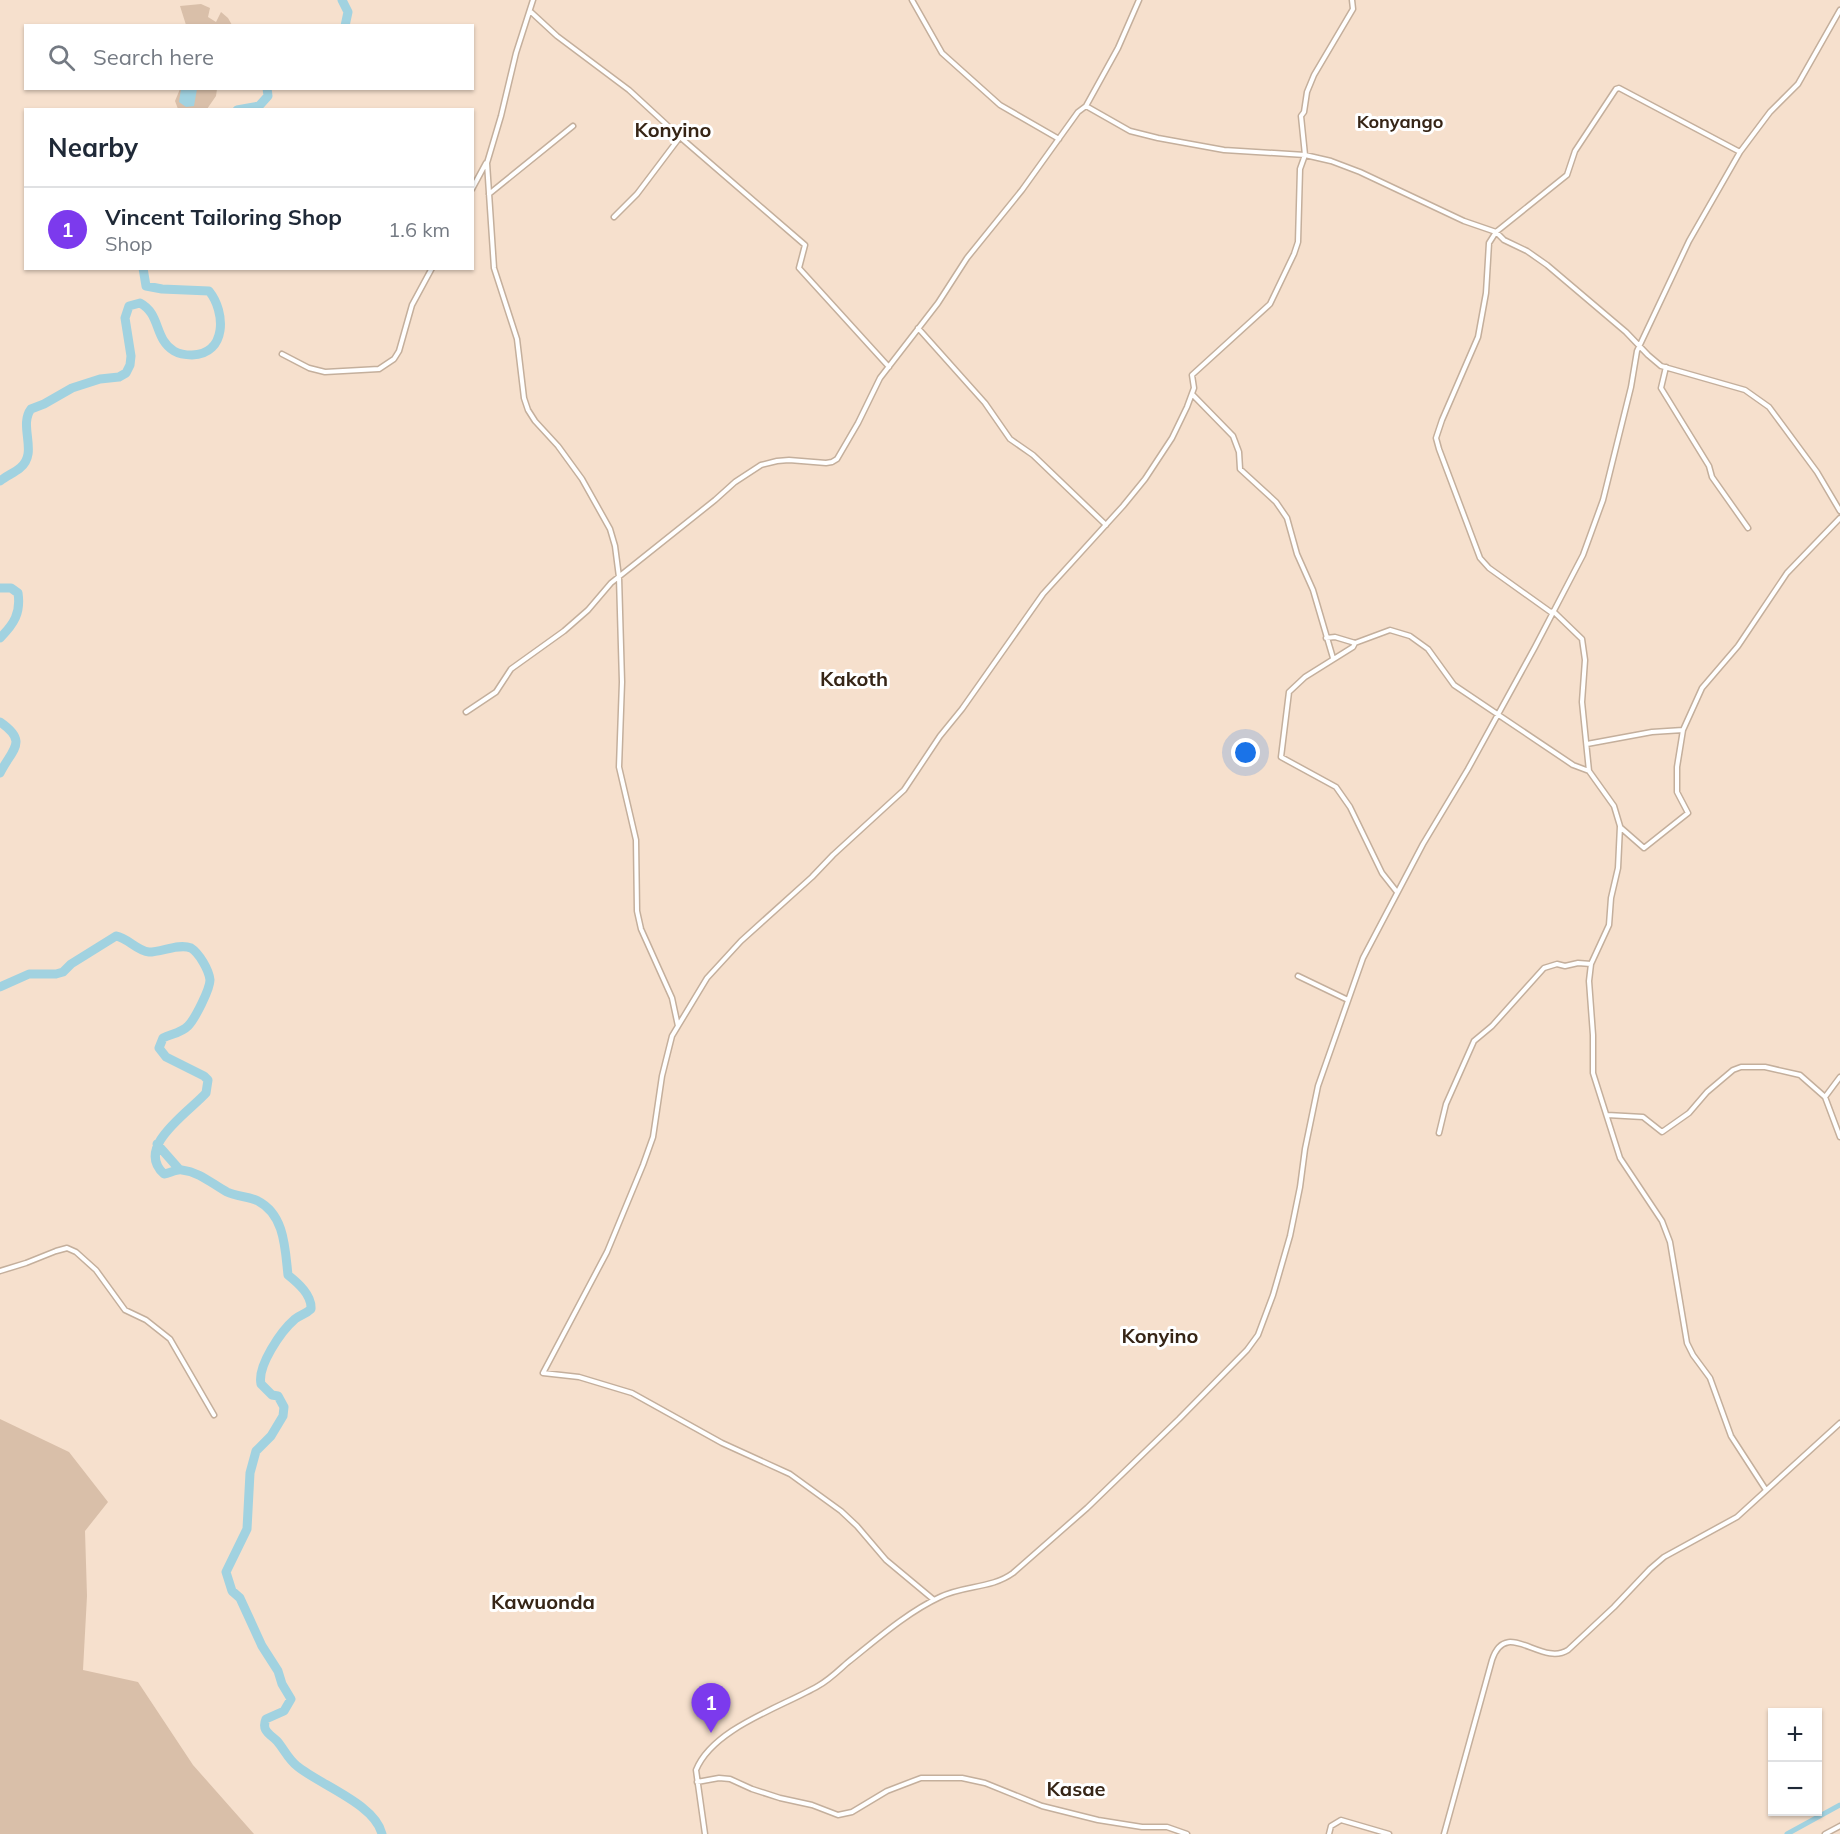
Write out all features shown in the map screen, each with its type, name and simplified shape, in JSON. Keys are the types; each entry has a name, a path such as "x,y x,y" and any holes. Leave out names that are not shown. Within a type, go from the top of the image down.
{"street":[{"path":"474,186 487,163 499,126 516,54 533,0"},
{"path":"912,0 942,53 1000,105 1059,139"},
{"path":"466,712 496,692 511,669 564,631 619,577 735,482 760,465 789,460 826,463 837,459 858,423 874,388 938,303 985,234 1005,211 1078,112 1086,106 1118,48 1139,0"},
{"path":"934,1600 886,1560 842,1511 790,1474 722,1443 632,1392 579,1377 543,1373 607,1252 656,1128 662,1076 672,1036 707,978 741,941 904,790 940,736 962,709 1043,594 1138,488 1167,446 1192,394 1194,385 1192,378 1195,371 1270,304 1275,296 1298,242 1298,187 1300,169 1305,155 1301,116 1304,112 1307,92 1314,75 1353,9 1352,0"},
{"path":"705,1834 696,1770 708,1752 726,1736 752,1719 819,1686 906,1617 934,1600 952,1592 999,1582 1013,1574 1087,1508 1221,1378 1254,1341 1273,1295 1298,1204 1312,1107 1363,958 1397,892 1570,583 1603,500 1637,351 1689,241 1740,152 1770,112 1798,84 1840,10"},
{"path":"531,12 557,36 628,90 805,245 800,268 889,367"},
{"path":"1740,152 1619,88 1616,89 1575,151 1567,176 1496,232 1489,243 1486,293 1478,336 1436,438 1480,558 1489,568 1552,612 1582,639 1585,660 1582,702 1589,771 1614,806 1620,826 1618,868 1611,898 1609,926 1591,964 1589,981 1593,1074 1620,1158 1662,1221 1670,1242 1688,1343 1710,1378 1731,1436 1766,1490"},
{"path":"1086,106 1130,131 1158,138 1224,150 1305,155 1331,161 1496,232 1504,240 1527,251 1546,265 1640,345 1648,355 1666,367 1744,390 1769,406 1817,472 1840,511"},
{"path":"489,194 573,126"},
{"path":"615,217 637,194 680,137"},
{"path":"487,163 494,268 517,339 524,398 535,421 574,466 610,529 619,577 622,682 619,767 636,840 637,911 641,929 672,998 678,1026"},
{"path":"282,354 309,368 325,372 379,369 394,359 399,351 412,305 431,270"},
{"path":"918,328 985,403 1010,439 1033,455 1106,525"},
{"path":"1666,367 1661,387 1704,459 1712,477 1748,528"},
{"path":"1192,394 1233,436 1239,452 1240,469 1276,502 1287,518 1296,554 1313,590 1333,658"},
{"path":"1620,826 1644,848 1688,813 1677,792 1675,782 1683,730 1701,688 1738,646 1787,573 1840,518"},
{"path":"1397,892 1382,873 1350,807 1336,787 1281,757 1289,692 1305,676 1353,647 1355,643 1390,630 1410,636 1428,649 1454,685 1573,765 1589,771"},
{"path":"1326,638 1335,637 1355,643"},
{"path":"1587,744 1652,732 1683,730"},
{"path":"1439,1132 1446,1104 1474,1041 1492,1026 1545,968 1557,964 1565,966 1578,963 1591,964"},
{"path":"1298,976 1348,1000"},
{"path":"1607,1115 1643,1117 1662,1132 1689,1113 1707,1092 1733,1070 1741,1067 1765,1067 1800,1075 1826,1097 1840,1137"},
{"path":"1826,1097 1840,1077"},
{"path":"0,1271 67,1248 76,1252 96,1270 125,1310 146,1320 170,1339 214,1415"},
{"path":"1444,1834 1492,1660 1499,1645 1503,1642 1512,1642 1554,1654 1562,1654 1576,1644 1664,1557 1737,1517 1840,1423"},
{"path":"696,1782 720,1778 730,1779 771,1795 812,1805 838,1815 852,1812 895,1787 921,1778 962,1778 985,1783 1042,1806 1098,1820 1142,1827 1167,1827 1187,1834"},
{"path":"1329,1834 1331,1826 1341,1820 1389,1834"},
{"path":"1825,1834 1840,1826"}],"shaded area":[{"path":"201,4 210,8 208,17 216,22 221,12 231,24 186,24 180,6"},
{"path":"180,90 217,90 216,96 208,108 178,108 175,101"},
{"path":"0,1419 69,1452 108,1502 85,1531 87,1596 83,1670 138,1682 193,1765 254,1834 0,1834"}],"water":[{"path":"181,90 197,90 194,106 186,107 179,102"}],"waterway":[{"path":"342,0 348,12 345,24"},
{"path":"248,108 259,106 268,96 267,90"},
{"path":"0,481 18,470 25,462 28,455 26,423 31,409 72,388 100,379 119,377 126,373 131,356 125,318 129,306 140,303 147,308 163,340 174,351 192,355 212,348 220,330 220,320 215,300 209,291 146,286 143,270"},
{"path":"0,588 11,588 18,593 19,600 15,618 0,638"},
{"path":"0,722 9,729 16,741 13,752 0,773"},
{"path":"0,987 29,974 63,972 71,964 116,936 149,952 181,947 191,948 206,967 210,980 205,997 194,1017 185,1028 163,1038 159,1048 166,1057 204,1076 208,1080 206,1093 167,1130 156,1153 156,1164 164,1174 178,1170 188,1171 227,1192 254,1199 267,1207 279,1224 288,1275 307,1294 311,1304 311,1309 295,1319 283,1332 271,1349 263,1368 261,1384 272,1395 278,1396 284,1407 283,1416 271,1436 256,1451 250,1473 247,1529 226,1572 232,1591 240,1598 262,1646 278,1671 282,1684 291,1699 284,1711 266,1719 265,1729 297,1766 369,1813 382,1834"},
{"path":"157,1144 179,1169"},
{"path":"1787,1834 1840,1805"}],"place":[{"name":"Vincent Tailoring Shop","path":"711,1733"}],"district":[{"name":"Konyango","path":"1400,122"},
{"name":"Konyino","path":"673,130"},
{"name":"Kakoth","path":"854,679"},
{"name":"Konyino","path":"1160,1336"},
{"name":"Kawuonda","path":"543,1602"},
{"name":"Kasae","path":"1076,1789"}]}
